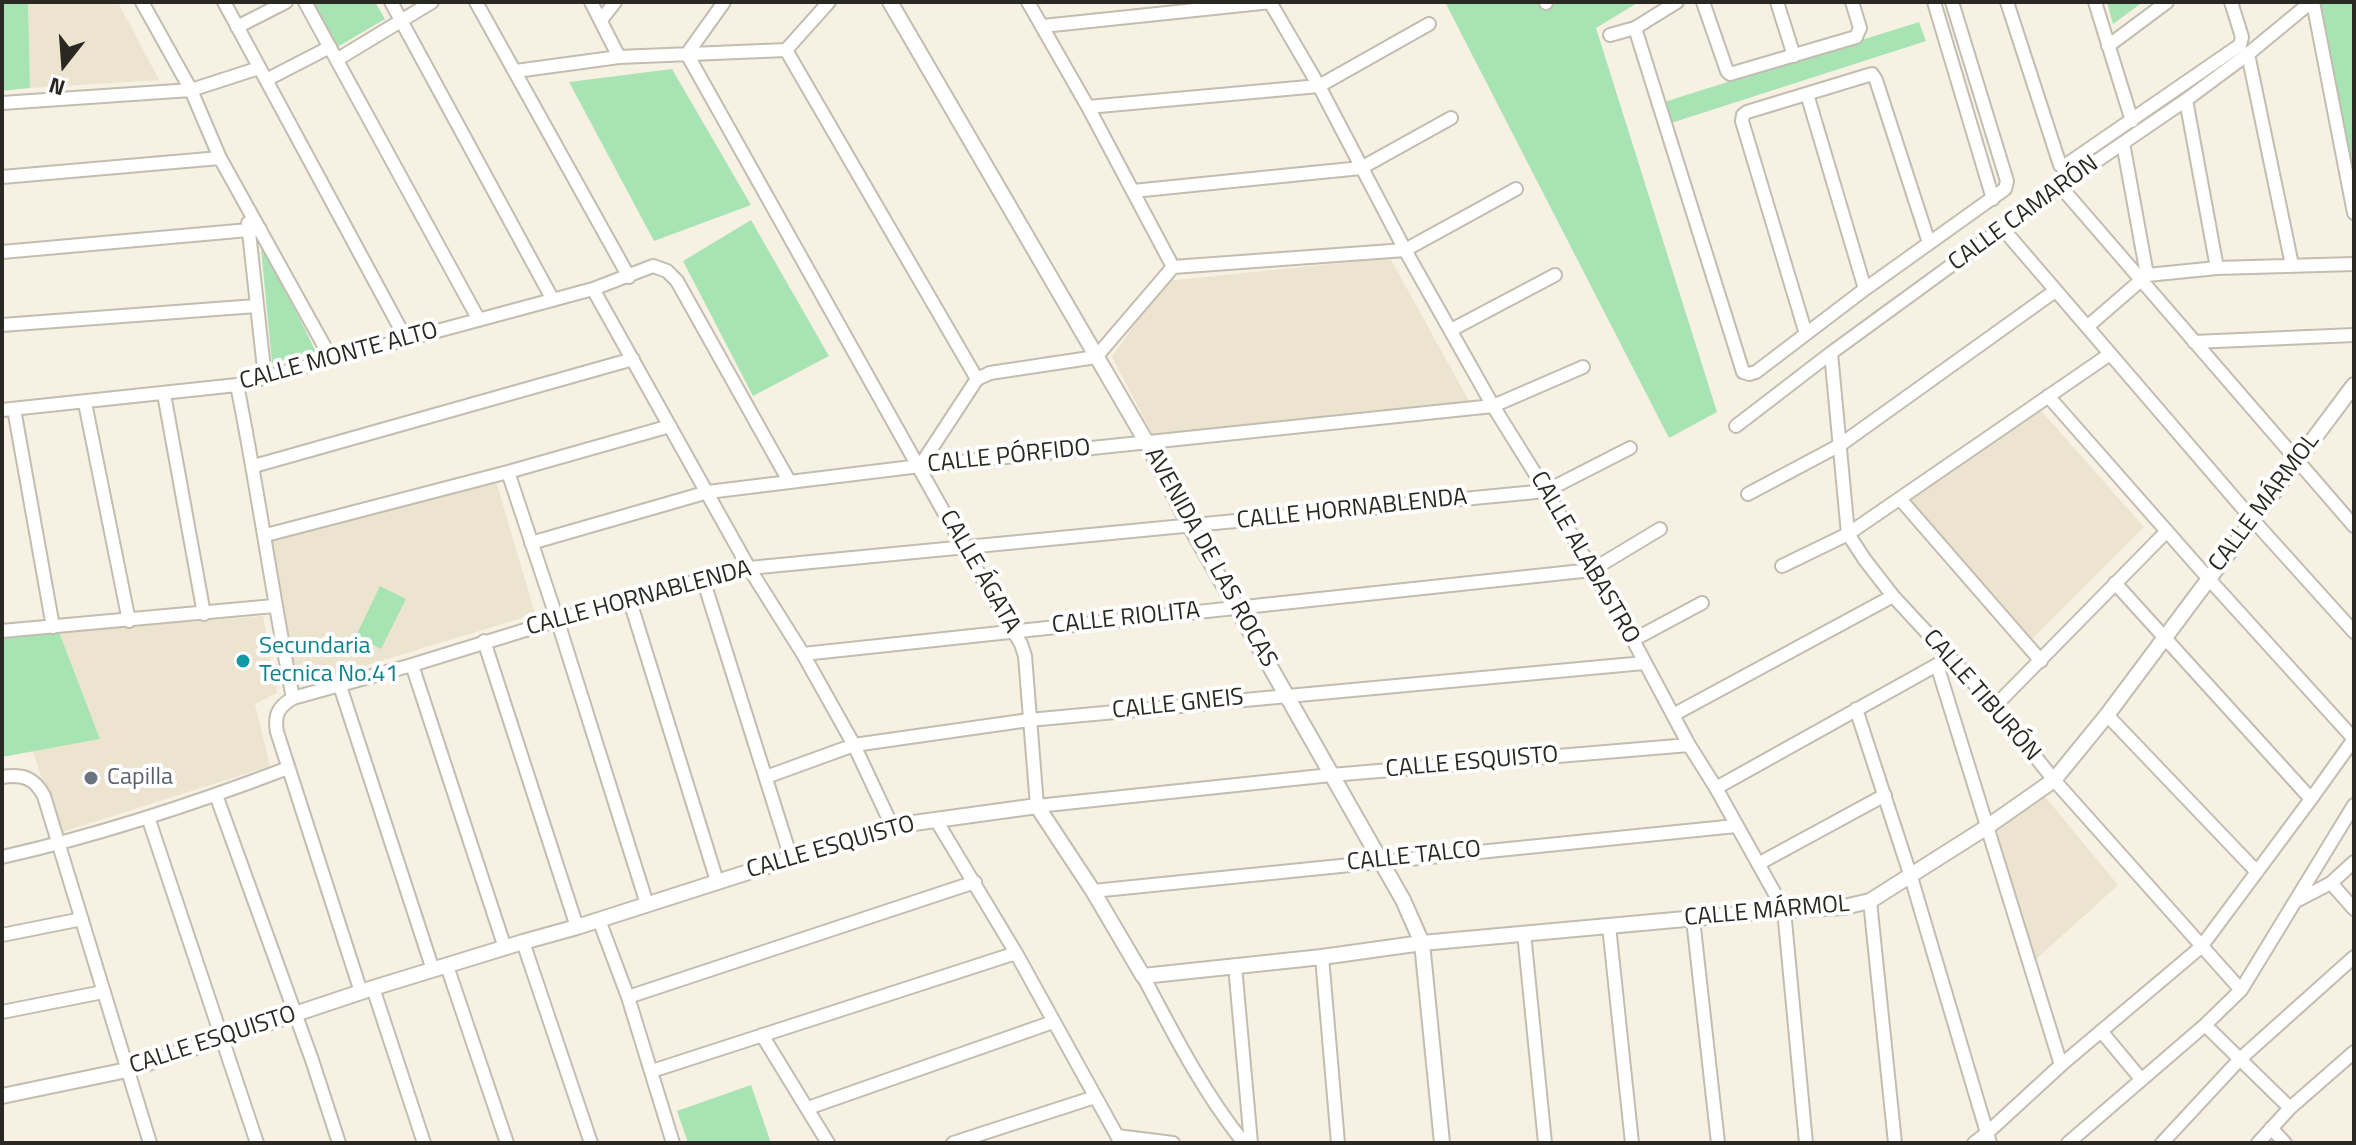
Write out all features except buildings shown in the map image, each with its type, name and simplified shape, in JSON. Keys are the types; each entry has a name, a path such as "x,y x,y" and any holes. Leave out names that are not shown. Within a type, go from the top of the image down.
{"street":[{"path":"142,2 191,90 220,158 246,204 254,230 332,360"},
{"path":"224,2 406,339"},
{"path":"237,27 286,2"},
{"path":"305,2 479,320"},
{"path":"391,2 553,300"},
{"path":"338,59 432,2"},
{"path":"476,2 629,277"},
{"path":"591,2 619,57"},
{"path":"601,20 615,2"},
{"path":"687,54 724,2"},
{"path":"516,71 619,57 786,50 829,2"},
{"name":"AVENIDA DE LAS ROCAS","path":"890,2 1147,443 1190,526 1403,900 1422,943 1442,1143"},
{"path":"1028,2 1173,267"},
{"path":"1043,26 1270,2"},
{"name":"CALLE ALABASTRO","path":"1270,2 1493,406 1633,640 1784,910 1806,1143"},
{"path":"1610,35 1635,28 1677,2"},
{"path":"1703,2 1730,74 1856,37 1860,28 1852,2"},
{"path":"1777,2 1794,56"},
{"path":"1934,2 1993,199"},
{"path":"1635,28 1743,372 1749,374 1756,372 2005,189 2007,181 1952,2"},
{"path":"2007,2 2063,167 2240,45 2242,41 2231,2"},
{"path":"2095,2 2132,121"},
{"path":"2108,46 2167,2"},
{"path":"2312,2 2354,213"},
{"name":"CALLE CAMARÓN","path":"1736,426 2060,186 2186,100 2312,2"},
{"path":"1088,107 1319,86 1429,24"},
{"path":"2,103 191,90 263,74 330,47"},
{"path":"786,50 977,379"},
{"name":"CALLE ÁGATA","path":"687,54 1025,656 1037,806 1093,891 1186,1058 1226,1121 1244,1143"},
{"path":"2248,54 2292,265"},
{"path":"1806,334 1742,121 1747,112 1872,74 1929,243"},
{"path":"1807,94 1865,289"},
{"path":"2186,100 2217,268"},
{"path":"1133,191 1361,168 1451,118"},
{"path":"2123,143 2145,277"},
{"path":"2,177 220,158"},
{"path":"2060,186 2145,277 2194,342 2354,526"},
{"path":"920,466 977,379 990,373 1096,357 1173,267 1405,250 1516,189"},
{"path":"2003,229 2253,520 2354,632"},
{"path":"2,252 254,230"},
{"path":"254,230 256,306 265,378"},
{"path":"2087,327 2145,277 2217,268 2354,264"},
{"name":"CALLE MONTE ALTO","path":"8,410 237,385 593,289 653,266 667,271 677,281 789,481"},
{"path":"1451,330 1555,275"},
{"path":"593,289 749,568 803,654 854,745 892,826"},
{"path":"1748,494 1840,445 2055,291"},
{"path":"2,325 256,306"},
{"path":"2194,342 2354,335"},
{"name":"CALLE TIBURÓN","path":"1831,353 1848,534 1942,661 1995,706 2054,780 2241,990"},
{"path":"1782,566 1848,534 1901,500 2110,354"},
{"path":"254,466 633,359"},
{"name":"CALLE PÓRFIDO","path":"531,543 708,492 920,466 1493,406 1583,367"},
{"path":"237,385 266,535 274,606 293,698 279,708 276,715 277,732 424,1143"},
{"name":"CALLE MÁRMOL","path":"1143,976 1422,943 1844,907 1870,901 1911,877 2054,780 2107,715 2354,385"},
{"path":"164,394 204,614"},
{"path":"1974,1143 1989,1138 2061,1065 2201,947 2354,739 2048,396"},
{"path":"85,403 129,621"},
{"path":"8,410 53,627"},
{"path":"266,535 670,426"},
{"path":"1546,491 1630,448"},
{"path":"508,472 647,904"},
{"name":"CALLE HORNABLENDA","path":"293,698 629,598 749,568 1546,491"},
{"path":"1901,500 2041,661"},
{"path":"1592,570 1660,529"},
{"path":"1995,706 2167,531"},
{"name":"CALLE RIOLITA","path":"803,654 1592,570"},
{"path":"703,579 791,858"},
{"path":"2115,583 2311,799"},
{"path":"1673,715 1893,596"},
{"path":"629,598 717,881"},
{"path":"1633,640 1702,603"},
{"path":"2,631 274,606"},
{"path":"484,641 577,927"},
{"path":"1716,788 1942,661 1987,827 2061,1065"},
{"name":"CALLE GNEIS","path":"766,777 854,745 1029,720 1644,663"},
{"path":"412,665 505,948"},
{"path":"340,686 440,968 507,1143"},
{"path":"1856,709 1911,877 1989,1138"},
{"path":"2107,715 2257,872"},
{"name":"CALLE ESQUISTO","path":"2,1096 127,1070 367,990 577,927 892,826 1037,806 1331,775 1689,745"},
{"path":"2,857 60,844 148,817 288,768"},
{"path":"2,777 29,778 35,781 44,796 150,1143"},
{"path":"216,795 339,1143"},
{"path":"1758,864 1885,795"},
{"path":"2068,1143 2241,990 2354,805"},
{"path":"148,817 257,1143"},
{"path":"936,820 1016,953 1119,1139 1173,1143"},
{"name":"CALLE TALCO","path":"1093,891 1736,826"},
{"path":"2298,900 2331,883 2354,862"},
{"path":"628,997 975,882"},
{"path":"2331,883 2354,909"},
{"path":"1870,901 1895,1143"},
{"path":"2,935 82,919"},
{"path":"1693,919 1718,1143"},
{"path":"599,920 628,997 673,1143"},
{"path":"1609,926 1632,1143"},
{"path":"1524,933 1545,1143"},
{"path":"523,942 591,1143"},
{"path":"652,1071 1016,953"},
{"path":"1322,957 1338,1143"},
{"path":"2162,1143 2240,1059 2354,957"},
{"path":"1235,966 1251,1143"},
{"path":"2,1012 103,992"},
{"path":"808,1108 1053,1022"},
{"path":"2205,1025 2290,1108"},
{"path":"2101,1031 2141,1079"},
{"path":"762,1035 828,1143"},
{"path":"2258,1143 2290,1108 2354,1052"},
{"path":"953,1143 1095,1097"},
{"path":"2271,1128 2285,1143"}],"shaded area":[{"path":"28,2 118,2 159,80 30,88"},
{"path":"1390,258 1469,401 1153,435 1112,357 1166,281"},
{"path":"2036,405 2144,527 2028,643 1904,502"},
{"path":"496,481 535,614 295,687 267,540"},
{"path":"263,616 277,693 255,704 270,766 59,833 33,751 100,739 59,632"},
{"path":"2042,793 2118,885 2033,962 1991,834"}],"green space":[{"path":"2,2 28,2 30,88 2,91"},
{"path":"309,2 375,2 385,19 334,49"},
{"path":"1445,2 1639,2 1596,28 1717,412 1669,438"},
{"path":"2107,2 2143,2 2113,24"},
{"path":"2313,2 2354,2 2354,213"},
{"path":"1919,22 1926,41 1671,123 1664,102"},
{"path":"672,69 751,205 654,241 569,82"},
{"path":"751,220 829,356 753,396 683,261"},
{"path":"260,238 316,352 272,363"},
{"path":"380,586 406,599 381,649 356,636"},
{"path":"59,632 100,739 2,757 2,637"},
{"path":"751,1085 771,1143 688,1143 677,1111"}],"place":[{"name":"Secundaria Tecnica No.41","path":"243,661"},
{"name":"Capilla","path":"91,778"}]}
